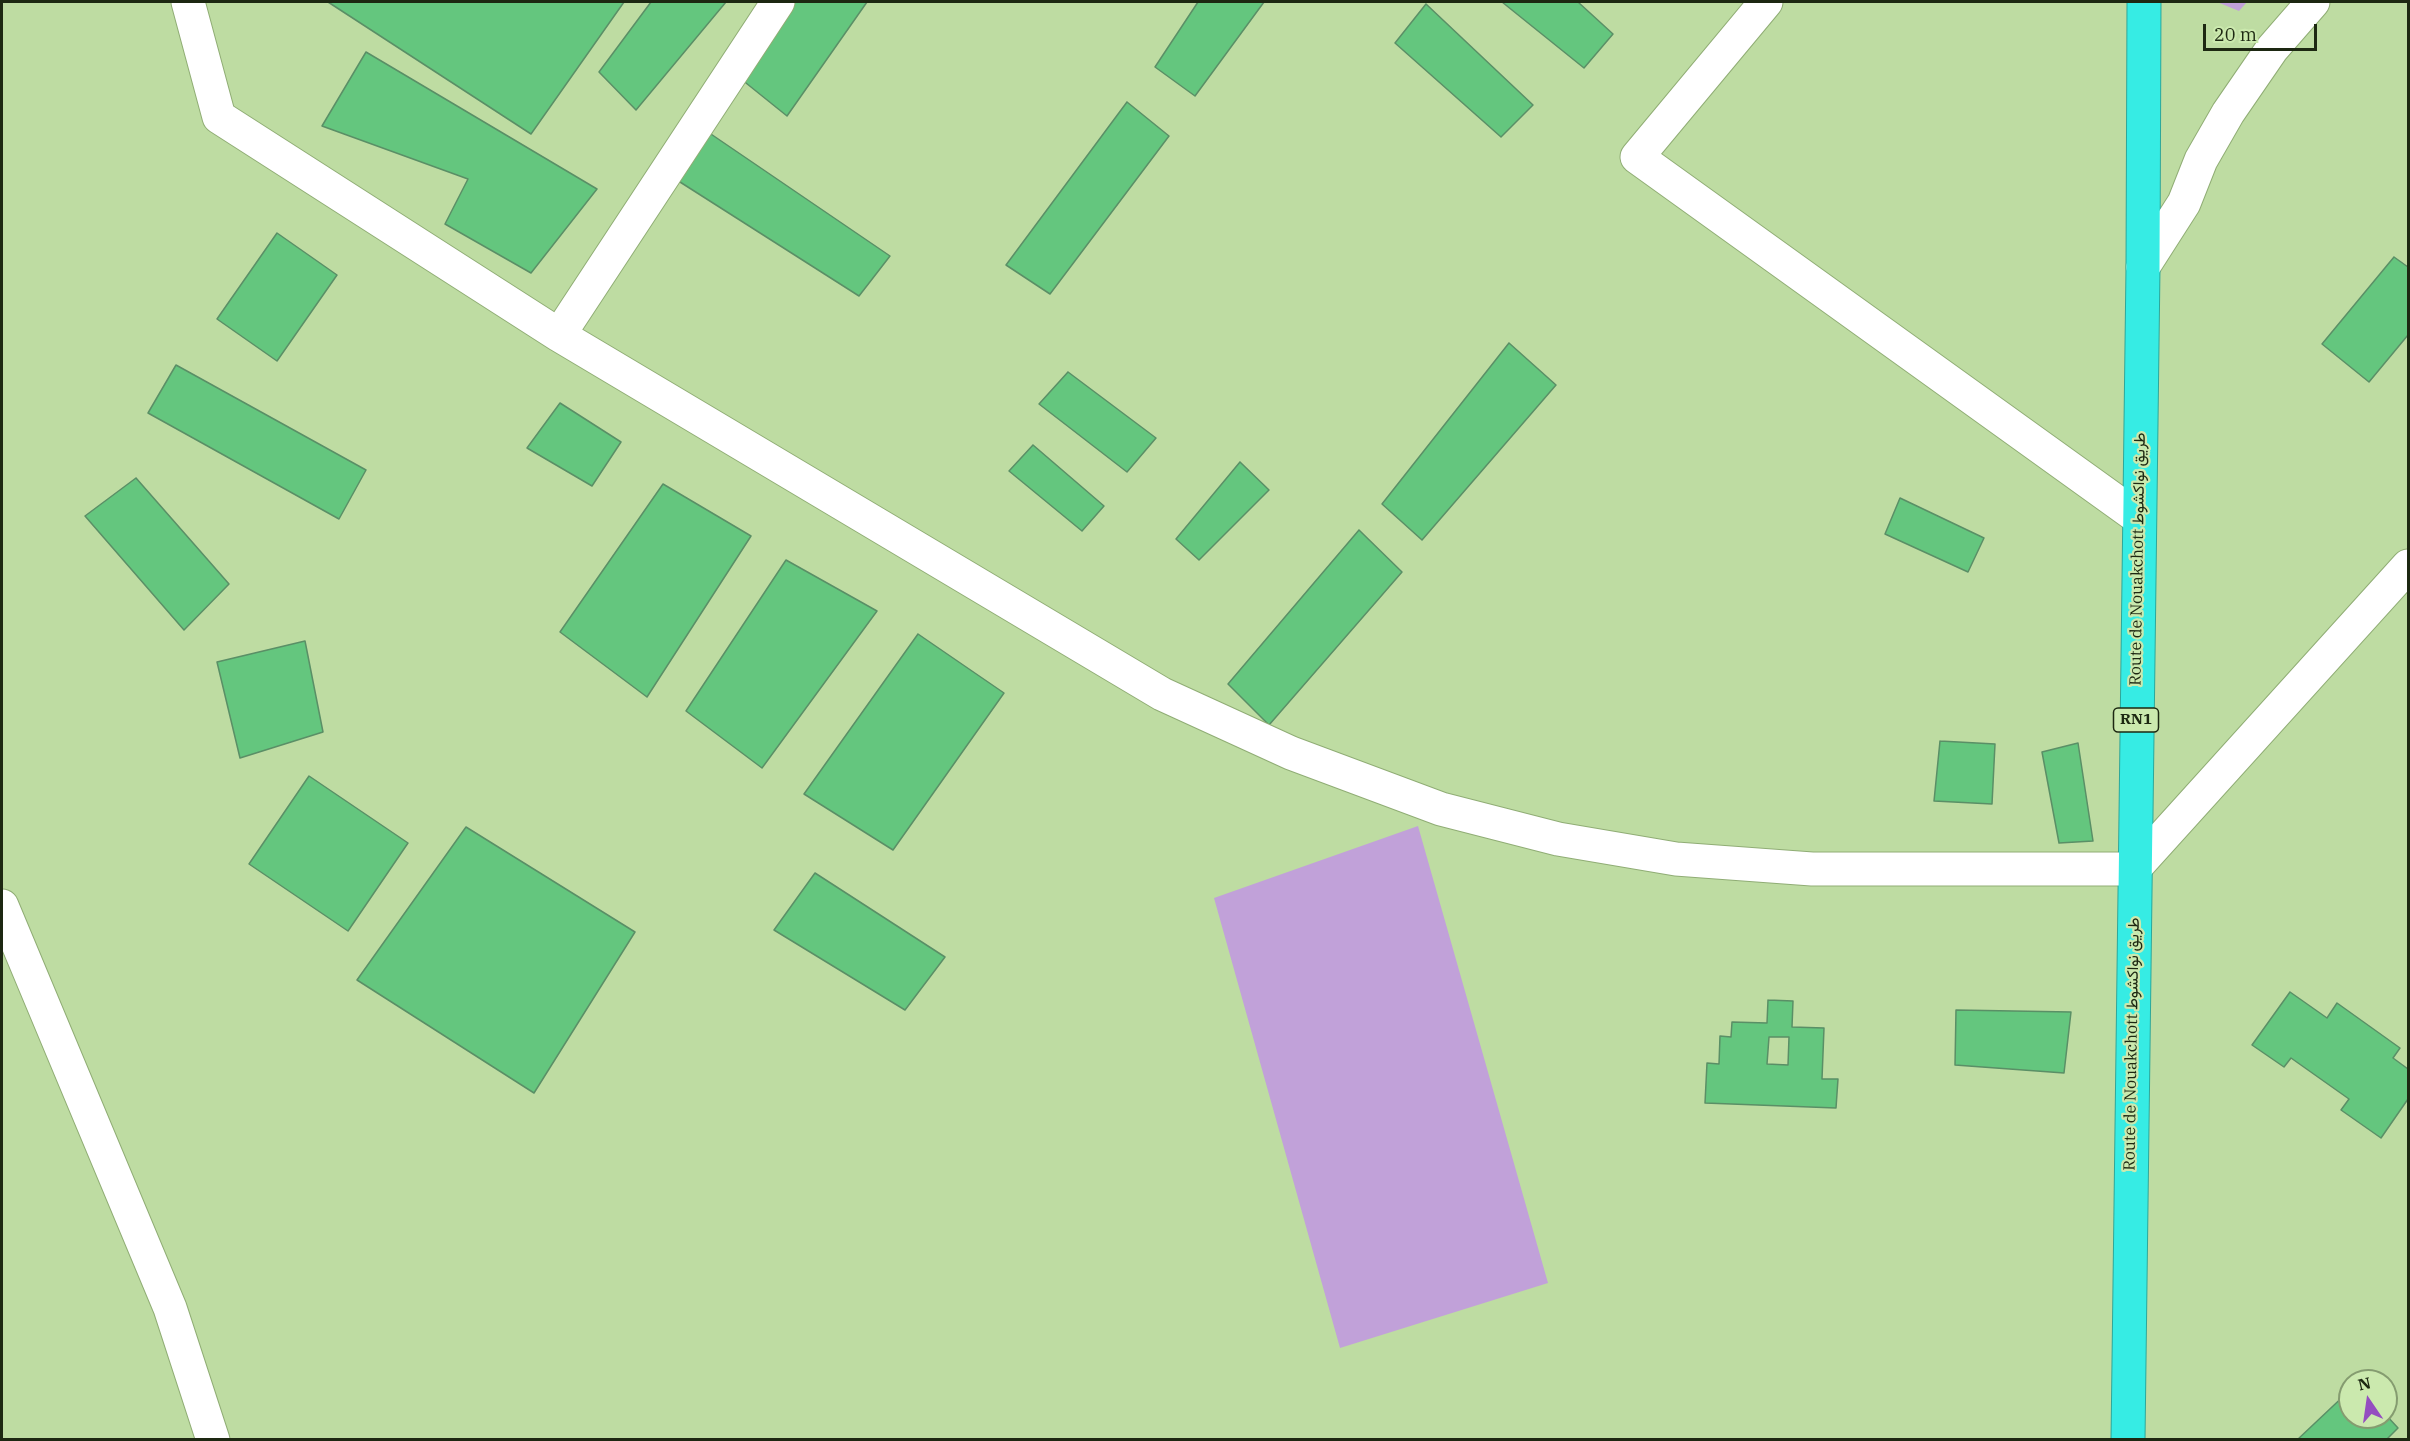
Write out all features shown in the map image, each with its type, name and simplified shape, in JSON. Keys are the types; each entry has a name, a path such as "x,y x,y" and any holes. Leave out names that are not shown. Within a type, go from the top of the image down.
{"highway":[{"name":"Route de Nouakchott طريق نواكشوط","path":"2128,1440 2143,267 2144,2"}],"street":[{"path":"188,2 219,117 559,335 1162,694 1291,753 1441,809 1558,839 1676,859 1812,869 2134,869 2409,566"},
{"path":"559,335 778,2"},
{"path":"1766,2 1638,157 2139,518"},
{"path":"2143,267 2184,203 2201,160 2228,113 2272,49 2313,2"},
{"path":"2,906 170,1308 213,1440"}],"shaded area":[{"path":"2217,2 2247,2 2239,11"},
{"path":"1418,826 1548,1283 1340,1348 1214,898"}],"building":[{"path":"328,2 624,2 531,134"},
{"path":"651,2 726,2 636,110 599,72"},
{"path":"794,2 867,2 787,116 741,79"},
{"path":"1198,2 1264,2 1195,96 1155,67"},
{"path":"1502,2 1578,2 1613,34 1584,68"},
{"path":"1426,4 1533,105 1501,137 1395,43"},
{"path":"366,52 597,189 531,273 445,224 468,179 322,126"},
{"path":"1127,102 1169,136 1050,294 1006,265"},
{"path":"705,130 890,256 859,296 669,175"},
{"path":"277,233 337,275 277,361 217,319"},
{"path":"2394,257 2408,267 2408,335 2369,382 2322,344"},
{"path":"1509,343 1556,385 1422,540 1382,504"},
{"path":"176,365 366,470 339,519 148,413"},
{"path":"1068,372 1156,438 1127,472 1039,404"},
{"path":"560,403 621,442 592,486 527,448"},
{"path":"1033,445 1104,506 1082,531 1009,471"},
{"path":"1240,462 1269,490 1199,560 1176,539"},
{"path":"136,478 229,584 184,630 85,516"},
{"path":"663,484 751,536 647,697 560,632"},
{"path":"1900,498 1984,538 1968,572 1885,534"},
{"path":"1359,530 1402,572 1269,725 1228,684"},
{"path":"786,560 877,611 762,768 686,711"},
{"path":"918,634 1004,693 893,850 804,794"},
{"path":"305,641 323,732 240,758 217,662"},
{"path":"1940,741 1995,744 1992,804 1934,801"},
{"path":"2078,743 2093,841 2059,843 2042,752"},
{"path":"309,776 408,843 348,931 249,864"},
{"path":"466,827 635,932 534,1093 357,980"},
{"path":"815,873 945,957 905,1010 774,930"},
{"path":"2290,992 2327,1018 2337,1003 2400,1048 2393,1058 2408,1069 2408,1099 2381,1138 2341,1110 2349,1099 2291,1058 2284,1067 2252,1045"},
{"path":"1768,1000 1793,1001 1792,1027 1824,1028 1822,1079 1838,1079 1836,1108 1705,1103 1707,1063 1719,1064 1720,1036 1731,1037 1732,1022 1767,1023","holes":["1769,1037 1789,1037 1788,1065 1767,1064"]},
{"path":"1956,1010 2071,1012 2064,1073 1955,1065"},
{"path":"2338,1401 2338,1429 2397,1429 2386,1440 2297,1440"}]}
